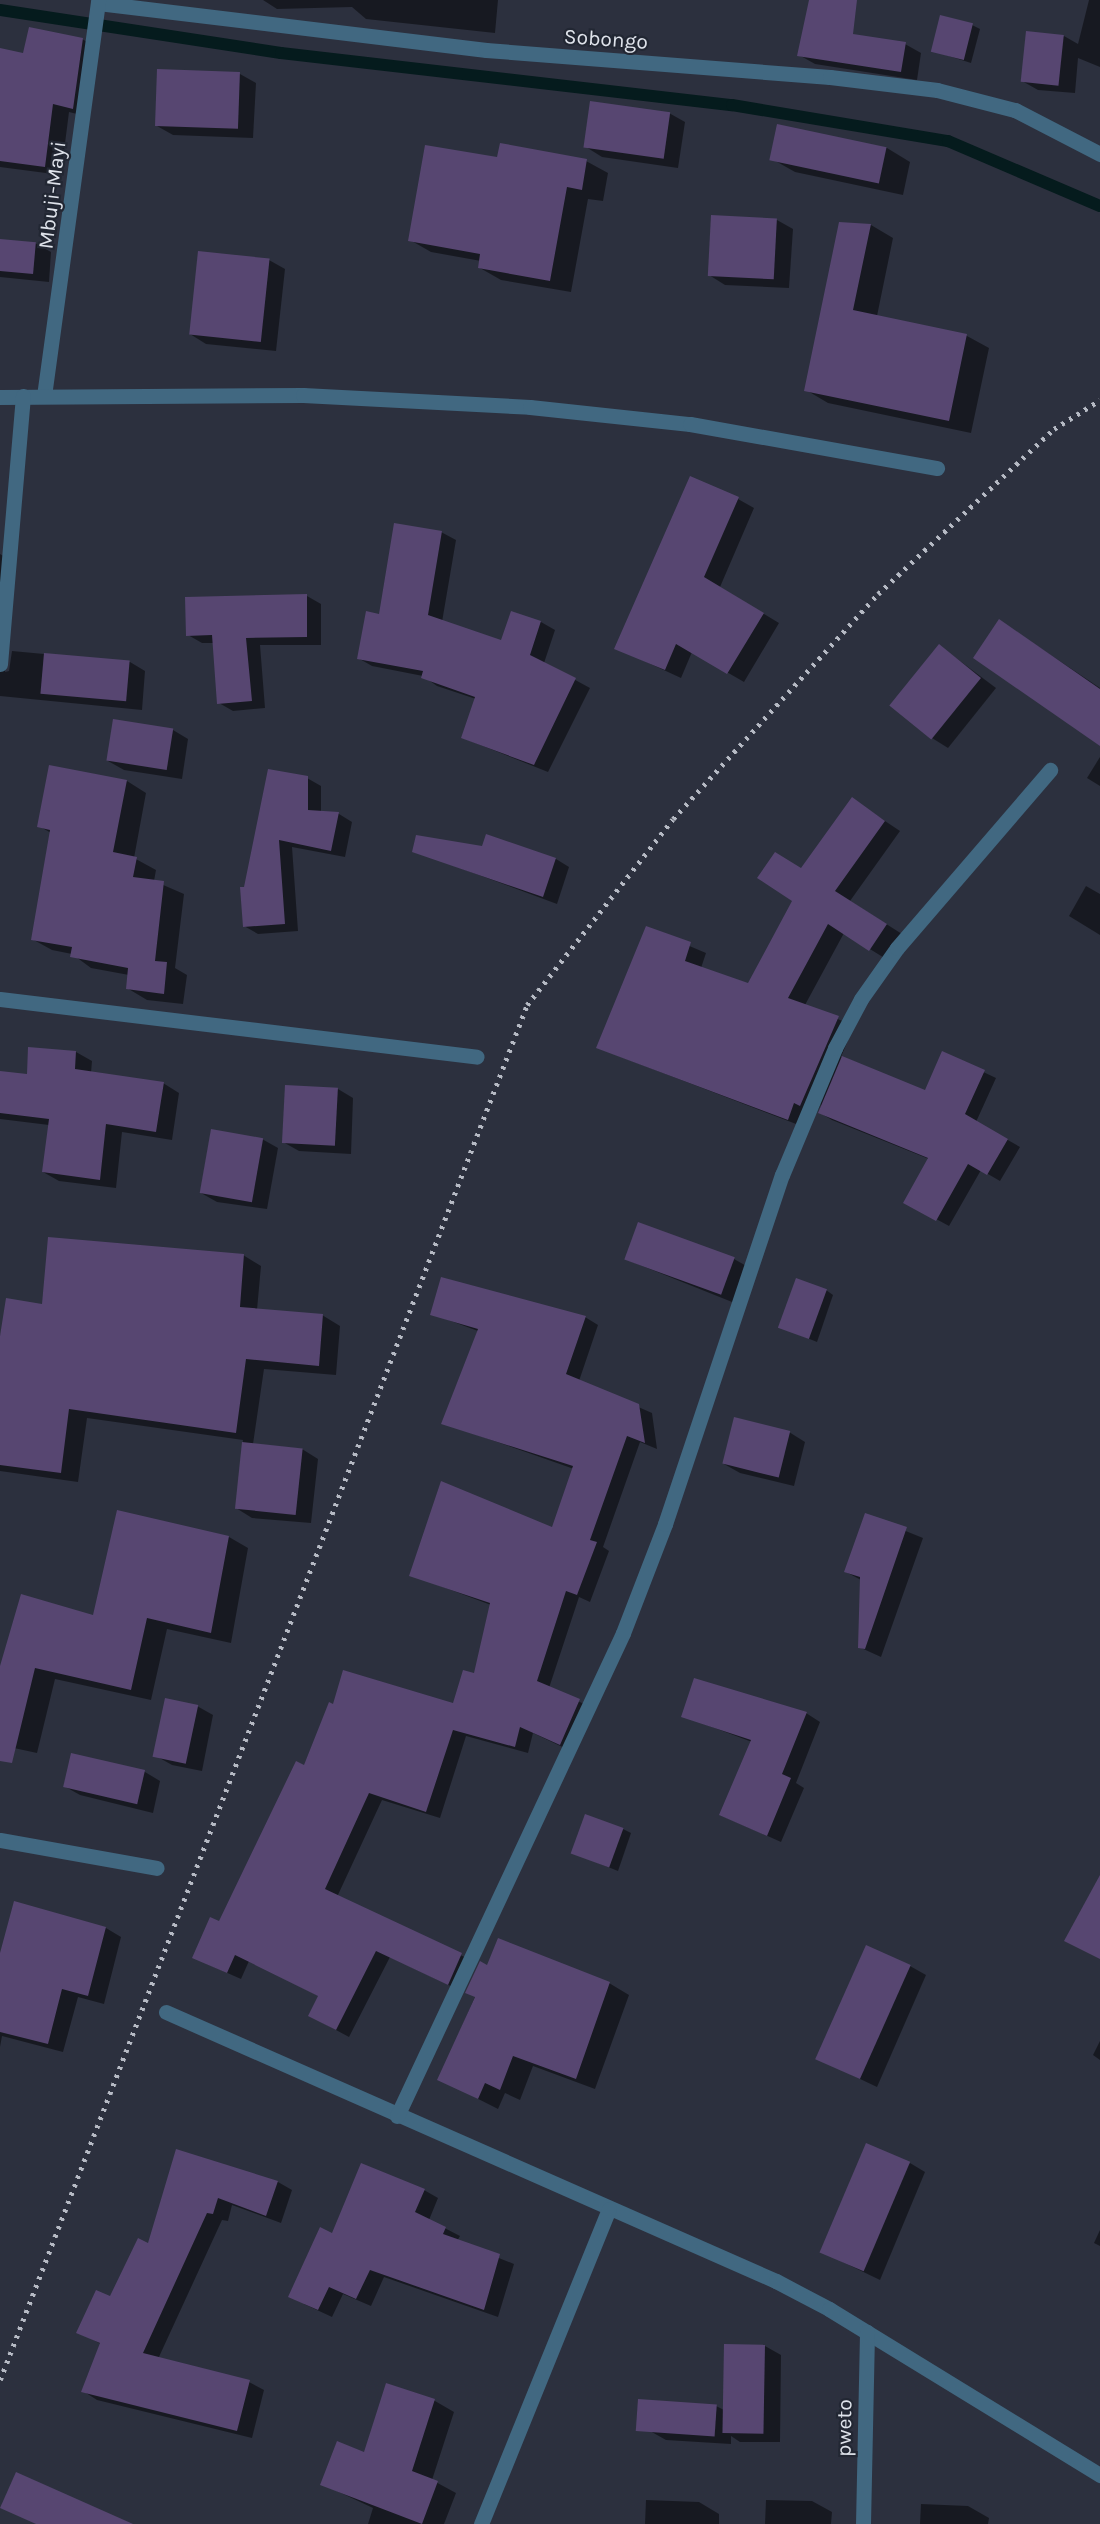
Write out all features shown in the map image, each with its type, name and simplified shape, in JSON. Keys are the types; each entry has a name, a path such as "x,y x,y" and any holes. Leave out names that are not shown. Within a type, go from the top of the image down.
{"street":[{"name":"Sobongo","path":"98,1 486,51 830,77 937,90 1015,110 1100,154"},
{"name":"Mbuji-Mayi","path":"44,396 98,1"},
{"path":"0,397 303,395 530,407 690,424 937,468"},
{"path":"0,664 23,396"},
{"path":"397,2116 623,1633 665,1524 782,1175 835,1048 861,999 897,948 1050,770"},
{"path":"0,999 477,1057"},
{"path":"0,1840 157,1868"},
{"path":"166,2012 397,2116 776,2281 867,2332 1100,2475"},
{"path":"481,2524 609,2208"},
{"name":"pweto","path":"863,2524 867,2332"}],"building":[{"path":"809,0 857,0 853,34 906,42 901,72 797,56"},
{"path":"940,15 973,23 964,60 931,52"},
{"path":"29,27 83,38 73,109 53,104 45,167 0,161 0,48 23,53"},
{"path":"1026,31 1064,35 1058,86 1021,82"},
{"path":"157,69 240,72 238,129 155,126"},
{"path":"590,101 670,112 664,159 583,148"},
{"path":"777,124 887,147 879,183 769,160"},
{"path":"500,143 587,159 582,190 567,187 550,281 478,268 480,254 408,241 425,145 497,157"},
{"path":"711,215 777,218 774,279 708,276"},
{"path":"839,222 871,224 853,310 967,334 949,421 804,391"},
{"path":"0,239 36,242 33,274 0,271"},
{"path":"198,251 270,259 261,342 189,335"},
{"path":"690,476 739,497 704,577 764,613 727,674 676,644 665,670 614,649"},
{"path":"394,523 442,531 428,615 501,640 511,611 541,621 530,655 576,678 534,765 461,738 475,697 421,678 423,671 357,659 366,611 379,614"},
{"path":"307,594 307,637 246,638 252,701 217,704 212,635 186,636 185,597"},
{"path":"999,619 1100,689 1100,746 973,658"},
{"path":"939,644 981,678 931,739 889,705"},
{"path":"44,653 130,660 126,701 40,694"},
{"path":"113,719 173,729 167,770 106,760"},
{"path":"49,765 127,780 113,852 137,857 133,877 164,881 155,961 167,962 164,994 126,989 128,968 70,957 72,947 31,940 50,830 37,827"},
{"path":"268,769 308,776 308,810 339,812 331,851 279,840 285,924 243,927 240,887 244,887"},
{"path":"852,797 885,821 835,891 887,924 869,951 828,924 788,998 839,1016 800,1106 794,1103 788,1120 596,1048 646,926 691,942 685,961 748,983 792,901 757,878 775,852 801,868"},
{"path":"486,834 556,858 543,897 412,852 416,835 482,846"},
{"path":"28,1047 76,1051 75,1069 164,1082 156,1132 106,1124 100,1180 42,1172 49,1119 0,1113 0,1071 27,1074"},
{"path":"942,1051 985,1070 965,1114 1008,1139 987,1175 968,1164 936,1221 903,1203 928,1158 818,1113 842,1056 925,1090"},
{"path":"285,1085 338,1088 335,1146 282,1143"},
{"path":"211,1129 263,1138 252,1202 200,1193"},
{"path":"638,1222 735,1257 721,1295 624,1260"},
{"path":"48,1237 244,1254 240,1307 323,1314 319,1366 246,1359 236,1433 69,1409 61,1473 0,1465 0,1336 6,1298 42,1304"},
{"path":"441,1277 586,1316 566,1374 639,1404 645,1443 627,1436 590,1540 597,1542 577,1595 566,1591 537,1681 580,1699 560,1745 520,1727 515,1747 453,1730 426,1812 369,1793 325,1889 462,1953 448,1985 376,1951 336,2030 308,2016 318,1996 235,1955 227,1973 192,1958 210,1917 219,1921 296,1761 304,1765 329,1702 333,1704 343,1670 453,1703 463,1670 474,1673 490,1603 409,1576 441,1481 552,1527 573,1466 441,1424 478,1329 430,1315"},
{"path":"796,1278 827,1289 809,1339 778,1328"},
{"path":"734,1417 790,1431 779,1478 722,1464"},
{"path":"242,1442 303,1448 296,1515 235,1509"},
{"path":"117,1510 229,1536 211,1633 147,1618 131,1690 35,1668 12,1763 0,1761 0,1666 21,1594 93,1615"},
{"path":"865,1513 907,1527 865,1649 858,1648 860,1577 844,1572"},
{"path":"694,1678 807,1712 782,1774 791,1778 767,1836 719,1815 751,1740 681,1717"},
{"path":"165,1698 198,1705 186,1764 153,1757"},
{"path":"71,1753 145,1770 137,1804 63,1787"},
{"path":"585,1814 624,1828 609,1867 571,1853"},
{"path":"1100,1875 1100,1959 1064,1941"},
{"path":"14,1901 106,1927 88,1996 62,1989 48,2044 0,2032 0,1953"},
{"path":"498,1938 610,1982 576,2079 513,2056 500,2090 485,2083 478,2099 437,2080 475,1997 465,1993 480,1961 487,1965"},
{"path":"866,1945 911,1965 860,2079 815,2059"},
{"path":"866,2143 910,2162 864,2271 820,2253"},
{"path":"176,2149 278,2181 266,2216 218,2198 213,2214 207,2213 143,2353 250,2380 237,2431 81,2392 100,2343 76,2333 96,2290 110,2296 138,2238 148,2243"},
{"path":"361,2163 425,2189 415,2212 446,2227 443,2234 500,2254 484,2310 370,2270 356,2299 329,2287 318,2310 288,2297 320,2227 332,2233"},
{"path":"724,2344 765,2345 763,2434 722,2433"},
{"path":"386,2383 435,2399 412,2471 438,2481 422,2524 320,2485 337,2441 364,2452"},
{"path":"638,2399 717,2405 715,2436 636,2431"},
{"path":"16,2472 133,2524 36,2524 0,2508"}],"waterway":[{"path":"0,10 281,53 732,105 948,141 1100,206"}],"railway":[{"path":"0,2380 527,1005 673,819 878,594 1054,429 1100,400"}]}
